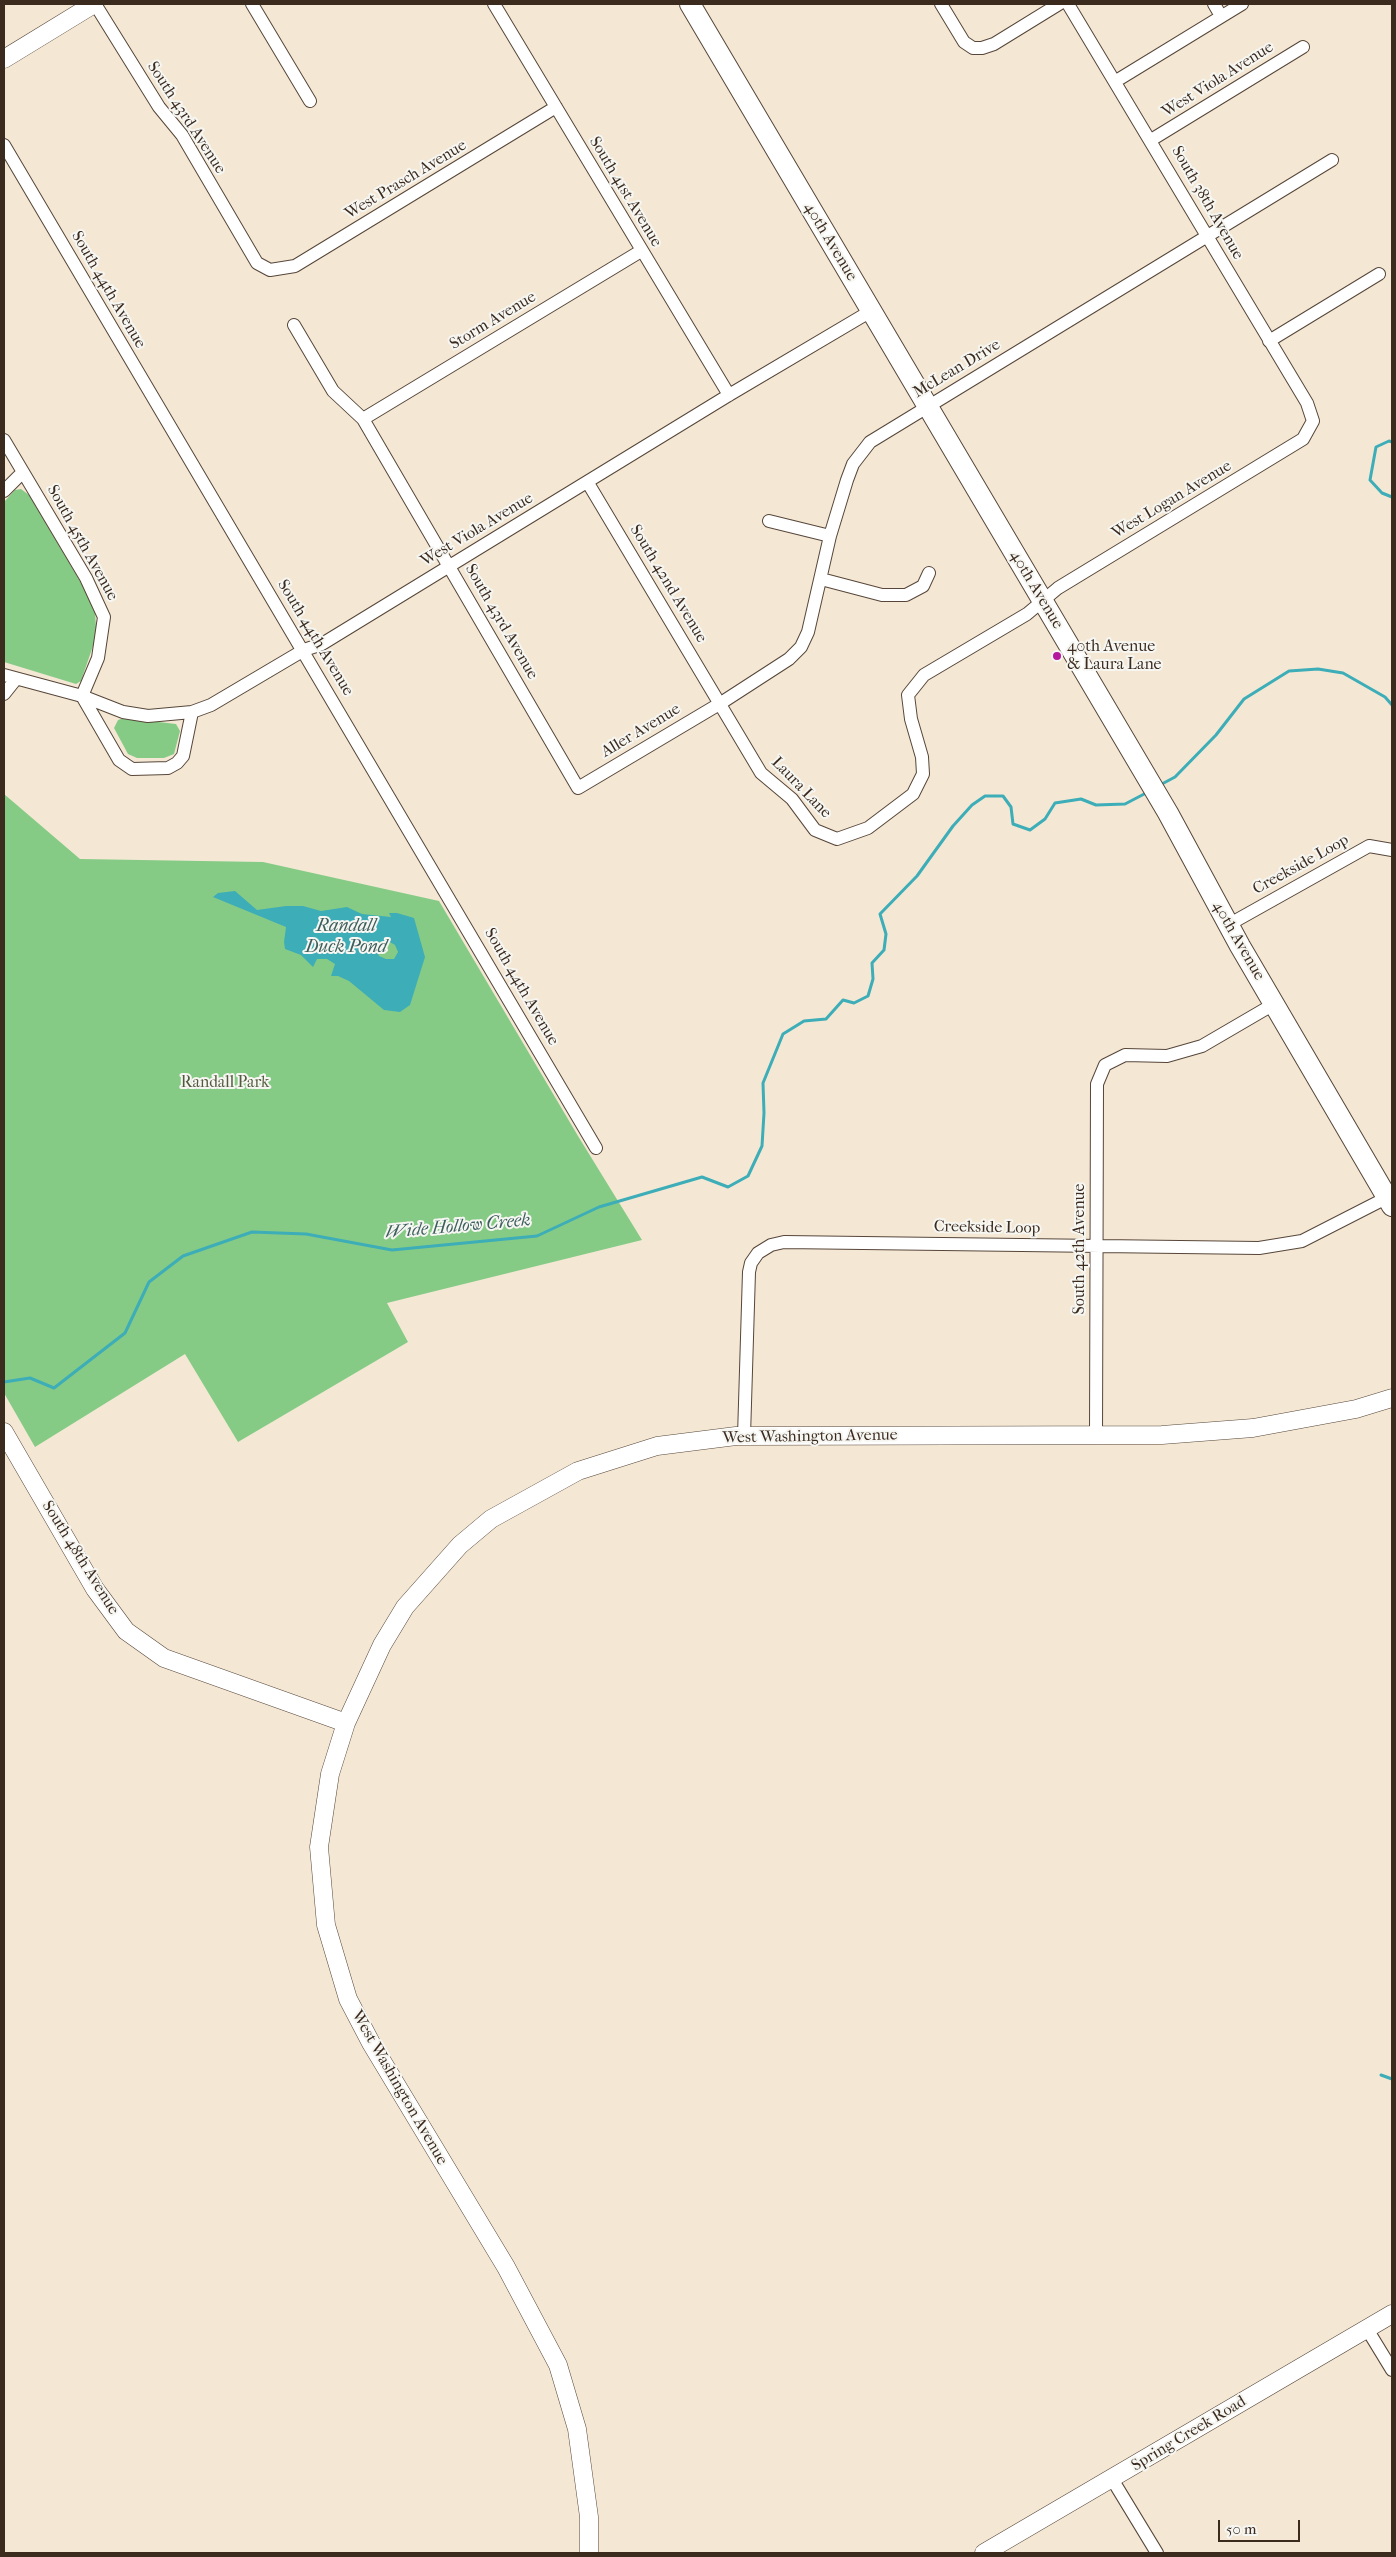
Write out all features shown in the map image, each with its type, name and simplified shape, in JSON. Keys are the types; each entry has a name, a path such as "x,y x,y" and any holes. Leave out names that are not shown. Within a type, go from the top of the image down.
{"main road":[{"path":"4,59 94,4"},
{"name":"40th Avenue","path":"690,4 1151,783 1228,925 1391,1200"},
{"name":"West Washington Avenue","path":"589,2553 589,2517 578,2429 558,2365 506,2267 371,2043 348,1999 326,1925 319,1847 330,1774 346,1723 382,1645 405,1607 460,1545 491,1519 578,1471 656,1446 744,1436 1162,1435 1253,1428 1356,1409 1392,1398"},
{"name":"South 48th Avenue","path":"4,1432 95,1589 126,1631 164,1658 346,1723"},
{"name":"Spring Creek Road","path":"984,2553 1392,2314"}],"street":[{"name":"South 43rd Avenue","path":"94,4 159,107 182,135 257,263 270,270"},
{"path":"252,4 310,101"},
{"name":"South 41st Avenue","path":"494,4 729,395"},
{"path":"941,4 960,36 973,48 994,44 1059,4"},
{"name":"South 38th Avenue","path":"1068,4 1116,81 1307,403 1313,421"},
{"path":"1214,4 1221,16"},
{"path":"1116,81 1242,4"},
{"name":"West Viola Avenue","path":"1151,140 1303,47"},
{"name":"West Prasch Avenue","path":"270,270 295,266 556,107"},
{"name":"South 44th Avenue","path":"4,145 196,473 304,650 596,1148"},
{"name":"McLean Drive","path":"720,702 789,659 801,647 808,632 830,536 847,480 859,454 870,442 1332,160"},
{"name":"Storm Avenue","path":"363,419 641,251"},
{"path":"1269,341 1379,274"},
{"name":"West Viola Avenue","path":"10,677 82,696 123,712 148,716 192,712 211,705 304,650 322,644 729,395 871,311"},
{"name":"South 43rd Avenue","path":"294,325 333,391 363,419 578,788"},
{"name":"West Logan Avenue","path":"1042,600 1303,439 1313,421"},
{"name":"South 45th Avenue","path":"4,440 86,578 104,617 98,658 82,696"},
{"path":"4,491 23,472"},
{"name":"South 42nd Avenue","path":"588,483 720,702"},
{"path":"769,521 830,536"},
{"path":"821,579 882,596 906,595 923,586 929,573"},
{"name":"Laura Lane","path":"720,702 762,773 792,799 815,830 837,839 868,828 913,794 923,774 922,757 911,719 908,695 924,675 1027,614 1042,600"},
{"path":"4,694 10,677"},
{"path":"82,696 119,760 132,768 168,768 177,763 183,756 192,712"},
{"name":"Aller Avenue","path":"578,788 720,702"},
{"name":"Creekside Loop","path":"1228,925 1368,846 1392,850"},
{"name":"South 42th Avenue","path":"1096,1435 1097,1084 1104,1065 1125,1055 1167,1056 1202,1046 1274,1004"},
{"name":"Creekside Loop","path":"744,1436 748,1272 751,1263 758,1253 771,1245 784,1242 1259,1248 1282,1246 1302,1241 1391,1200"},
{"path":"1367,2329 1392,2370"},
{"path":"1112,2479 1157,2553"}],"green space":[{"path":"21,489 29,495 89,596 95,611 94,643 81,681 76,684 4,662 4,502 15,490"},
{"path":"124,718 176,724 180,731 174,754 164,758 137,758 128,754 114,728 118,720"},
{"name":"Randall Park","path":"4,794 80,859 263,862 439,901 642,1240 387,1303 408,1342 238,1442 185,1354 35,1447 4,1393"}],"water":[{"name":"Randall Duck Pond","path":"235,891 257,910 303,906 321,911 347,907 362,914 391,917 389,913 397,913 414,918 425,957 410,1005 400,1012 384,1010 349,981 338,976 331,976 335,964 327,959 317,959 313,967 301,955 285,949 286,927 213,897 218,893","holes":["388,941 395,945 398,952 394,959 386,959 379,956 375,945 378,942"]}],"waterway":[{"name":"Wide Hollow Creek","path":"1392,442 1389,441 1376,447 1370,480 1382,493 1392,497"},
{"name":"Wide Hollow Creek","path":"1160,785 1175,777 1216,735 1244,699 1289,671 1318,669 1343,673 1385,697 1392,705"},
{"name":"Wide Hollow Creek","path":"4,1382 30,1378 54,1388 125,1333 149,1282 183,1256 252,1232 306,1234 392,1250 537,1236 599,1207 702,1177 728,1187 748,1176 762,1146 763,1083 783,1034 804,1021 826,1019 843,1000 854,1003 868,996 873,979 872,963 884,950 886,934 880,914 917,876 953,826 972,805 985,796 1003,796 1011,807 1013,824 1030,830 1045,819 1055,803 1081,799 1096,805 1125,804 1148,792"},
{"path":"1381,2075 1392,2079"}],"place":[{"name":"40th Avenue & Laura Lane","path":"1057,656"}]}
